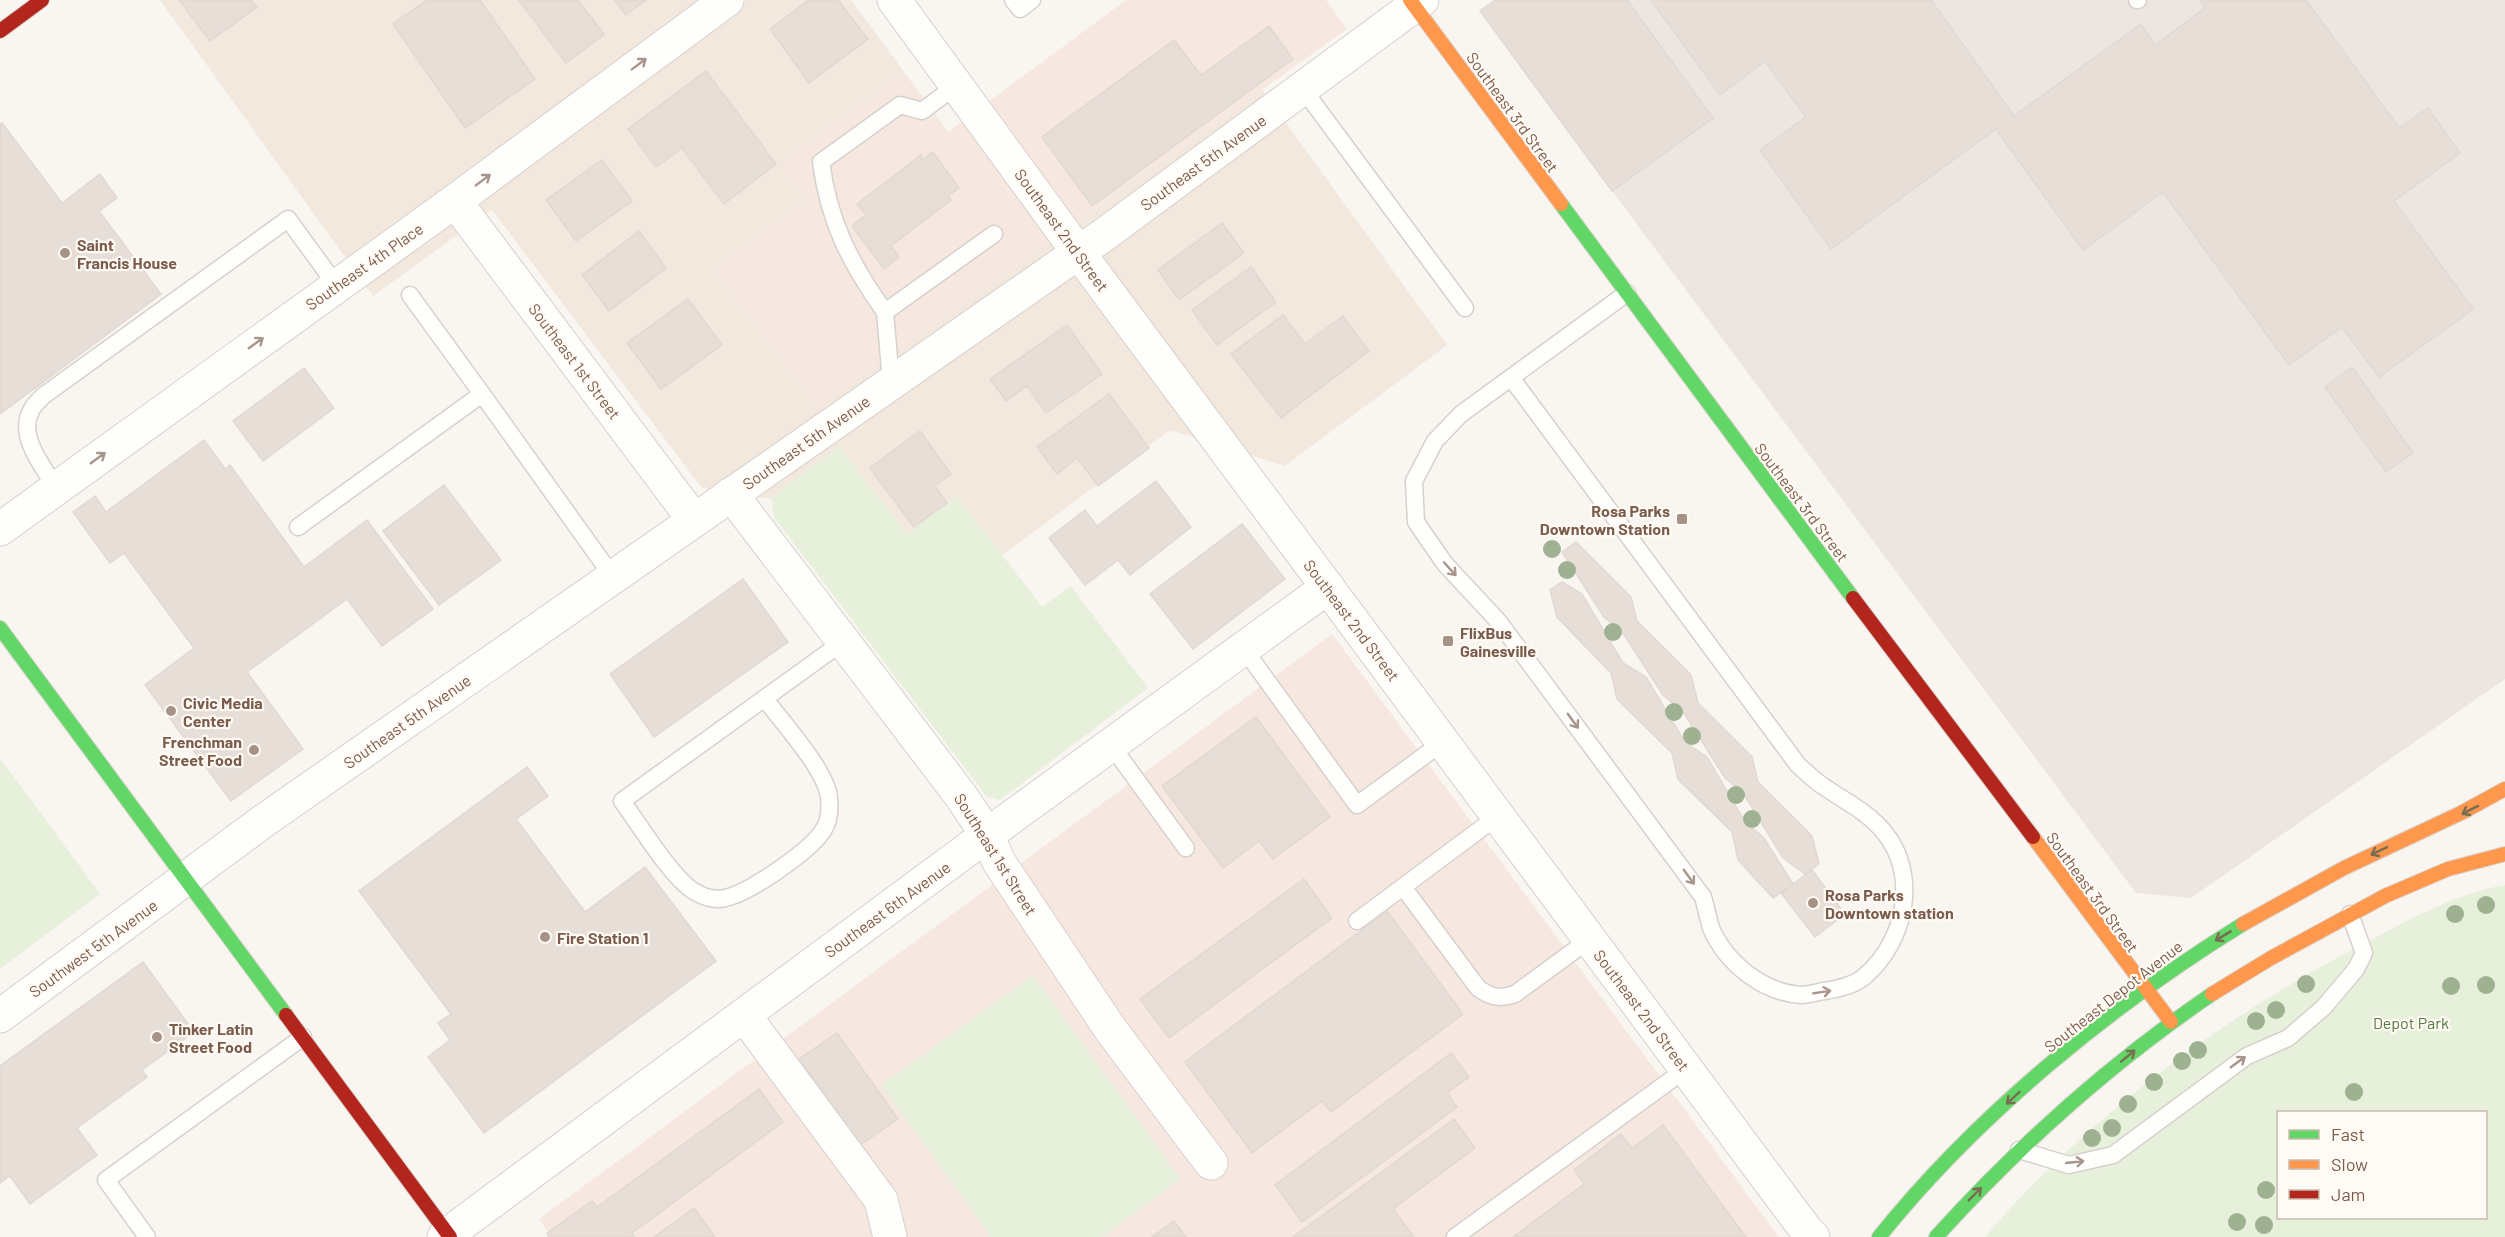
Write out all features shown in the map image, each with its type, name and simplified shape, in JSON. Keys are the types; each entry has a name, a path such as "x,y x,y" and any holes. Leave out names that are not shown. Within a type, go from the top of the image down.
{"street":[{"path":"0,31 42,0"},
{"name":"Southeast 4th Place","path":"0,529 455,201 727,0"},
{"name":"Southeast 2nd Street","path":"894,0 1078,252 1813,1237"},
{"name":"Southeast 5th Avenue","path":"186,879 262,822 1078,252 1303,89 1416,2"},
{"name":"Southeast 3rd Street","path":"1416,2 1626,293 2171,1022"},
{"name":"Southeast 1st Street","path":"455,201 694,520"},
{"name":"Southeast 1st Street","path":"731,494 844,641 987,835 999,862 1112,1030 1210,1163"},
{"name":"Southeast 6th Avenue","path":"447,1236 987,835 1328,587"},
{"path":"0,628 303,1037 447,1236"},
{"name":"Southeast Depot Avenue","path":"1879,1237 1926,1185 2041,1072 2186,958 2274,906 2378,851 2471,810 2505,789"},
{"path":"1936,1237 2019,1150 2085,1091 2171,1022 2247,970 2400,889 2449,869 2505,854"},
{"name":"Southwest 5th Avenue","path":"0,1016 186,879"},
{"path":"744,1015 881,1200 890,1237"}],"lane":[{"path":"1013,0 1020,9 1032,0"},
{"path":"891,382 885,312 863,281 842,241 826,198 821,162 900,105 922,111 956,86"},
{"path":"1303,89 1465,308"},
{"path":"56,488 32,446 27,429 30,411 52,389 288,219 336,285"},
{"path":"885,312 994,234"},
{"path":"1512,379 1798,765 1825,788 1854,804 1885,832 1902,864 1906,897 1898,929 1866,976 1839,989 1802,995 1761,984 1730,959 1712,928 1703,897 1499,622 1445,564 1416,522 1414,481 1435,441 1461,414 1512,379 1626,293"},
{"path":"410,295 613,577"},
{"path":"298,527 482,394"},
{"path":"765,699 823,777 829,795 830,813 825,828 814,842 776,871 749,889 730,897 711,899 694,893 679,879 622,801 844,641"},
{"path":"1244,649 1357,805 1443,742"},
{"path":"1111,745 1186,848"},
{"path":"1357,921 1498,816"},
{"path":"1402,887 1479,988 1489,996 1502,998 1515,994 1590,939"},
{"path":"2019,1150 2069,1165 2113,1155 2247,1056 2288,1038 2324,1007 2360,961 2364,953 2350,914"},
{"path":"147,1237 105,1180 303,1037"},
{"path":"1455,1237 1686,1069"}],"shaded area":[{"path":"160,0 851,0 905,73 782,163 809,201 819,406 1262,90 1447,345 1285,466 1170,430 883,645 771,499 702,488 492,210 373,296"},
{"path":"1126,0 1326,0 1347,29 819,407 715,269 809,201 781,163 905,73 948,132"},
{"path":"1495,0 2505,0 2505,679 2191,898 2136,893 1480,11"},
{"path":"1332,634 1779,1237 552,1237 539,1219"}],"green space":[{"path":"839,446 907,534 957,496 1042,607 1071,586 1148,688 1000,800 987,797 773,516 772,497"},
{"path":"0,758 100,894 0,969"},
{"name":"Depot Park","path":"2505,885 2505,1237 1985,1237 2026,1192 2116,1108 2214,1034 2317,969 2419,915 2469,894"},
{"path":"1033,975 1181,1179 1102,1237 991,1237 881,1085"}],"building":[{"path":"179,0 251,0 257,7 210,41"},
{"path":"427,0 480,0 535,79 465,128 393,24"},
{"path":"519,0 578,0 604,34 566,63"},
{"path":"615,0 646,0 626,15"},
{"path":"809,0 838,0 868,39 809,83 770,29"},
{"path":"1495,0 1627,0 1713,118 1612,191 1480,11"},
{"path":"1651,0 1931,0 2014,116 2141,24 2155,45 2205,8 2200,0 2306,0 2399,128 2428,108 2460,153 2394,201 2473,309 2379,377 2342,327 2289,365 2163,192 2083,250 1996,129 1831,249 1760,150 1806,117 1765,61 1720,95"},
{"path":"1269,26 1293,59 1092,206 1042,137 1174,40 1201,75"},
{"path":"706,71 776,164 724,204 682,148 656,167 628,129"},
{"name":"Saint Francis House","path":"2,123 62,203 100,174 117,198 99,211 161,294 0,414 0,124"},
{"path":"933,152 959,188 948,196 951,200 891,246 899,257 884,269 852,226 866,215 857,204 921,155 922,160"},
{"path":"602,160 632,201 576,241 546,200"},
{"path":"1222,223 1244,253 1179,300 1158,270"},
{"path":"639,231 666,268 609,311 582,275"},
{"path":"1251,267 1276,302 1217,345 1192,310"},
{"path":"688,299 722,345 661,389 627,343"},
{"path":"1283,315 1305,344 1343,316 1369,351 1281,418 1231,354"},
{"path":"1067,325 1102,374 1046,413 1027,386 1006,401 990,379"},
{"path":"2352,367 2413,453 2386,472 2325,387"},
{"path":"304,368 334,408 263,461 233,421"},
{"path":"1109,394 1149,448 1098,486 1077,458 1057,474 1037,447"},
{"path":"920,431 951,474 935,486 947,503 914,527 870,468"},
{"path":"204,440 225,469 230,465 304,567 367,520 433,609 382,646 347,599 247,672 303,749 231,801 145,685 194,648 124,553 110,563 73,512 95,496 106,512"},
{"path":"1156,481 1191,527 1130,575 1118,560 1085,585 1049,538 1085,510 1097,526"},
{"path":"444,485 501,560 439,605 383,531"},
{"path":"1242,524 1285,579 1193,649 1150,594"},
{"path":"1576,542 1631,597 1637,621 1691,675 1698,703 1752,757 1758,782 1812,836 1819,864 1805,874 1783,858 1743,793 1725,778 1684,713 1663,695 1623,633 1604,617 1562,552"},
{"path":"743,579 788,642 654,737 610,674"},
{"path":"1562,582 1582,594 1623,663 1646,677 1685,742 1707,757 1745,822 1764,838 1793,884 1773,898 1738,860 1732,832 1678,779 1672,753 1617,699 1611,673 1557,617 1550,590"},
{"path":"1256,717 1330,817 1273,859 1259,841 1223,868 1162,786"},
{"name":"Fire Station 1","path":"527,767 548,796 516,819 585,912 645,867 716,961 484,1133 428,1057 450,1040 438,1023 451,1014 359,891"},
{"name":"Rosa Parks Downtown station","path":"1812,870 1845,914 1815,937 1781,893"},
{"path":"1304,879 1332,918 1169,1038 1140,999"},
{"path":"1387,911 1463,1014 1331,1112 1322,1101 1252,1153 1185,1062"},
{"path":"143,962 194,1032 142,1070 147,1077 77,1128 97,1155 30,1204 10,1176 0,1183 0,1066"},
{"path":"837,1033 898,1119 860,1145 799,1059"},
{"path":"1451,1053 1469,1077 1447,1093 1457,1107 1302,1222 1275,1185"},
{"path":"759,1089 783,1122 632,1233 635,1237 549,1237 547,1233 592,1201 597,1207"},
{"path":"1454,1119 1475,1148 1393,1209 1414,1237 1293,1237"},
{"path":"1663,1125 1746,1237 1513,1237 1584,1184 1574,1170 1621,1134 1632,1148"},
{"path":"694,1208 715,1237 654,1237"},
{"path":"1174,1221 1186,1237 1152,1237"}],"traffic: fast":[{"path":"1561,204 1853,598"},
{"path":"0,628 286,1015"},
{"path":"1879,1237 1917,1192 1959,1148 2048,1066 2144,990 2243,924"},
{"path":"1936,1237 2000,1170 2066,1107 2137,1049 2212,994"}],"traffic: slow":[{"path":"1410,0 1561,204"},
{"path":"2243,924 2344,868 2461,813 2505,789"},
{"path":"2033,837 2171,1022"},
{"path":"2212,994 2271,958 2385,896 2448,869 2505,854"}],"traffic: jam":[{"path":"0,31 42,0"},
{"path":"1853,598 2033,837"},
{"path":"286,1015 450,1237"}],"place":[{"name":"Saint Francis House","path":"65,253"},
{"name":"Rosa Parks Downtown Station","path":"1682,519"},
{"name":"FlixBus Gainesville","path":"1448,641"},
{"name":"Civic Media Center","path":"171,711"},
{"name":"Frenchman Street Food","path":"254,750"},
{"name":"Rosa Parks Downtown station","path":"1813,903"},
{"name":"Fire Station 1","path":"545,937"},
{"name":"Tinker Latin Street Food","path":"157,1037"}]}
